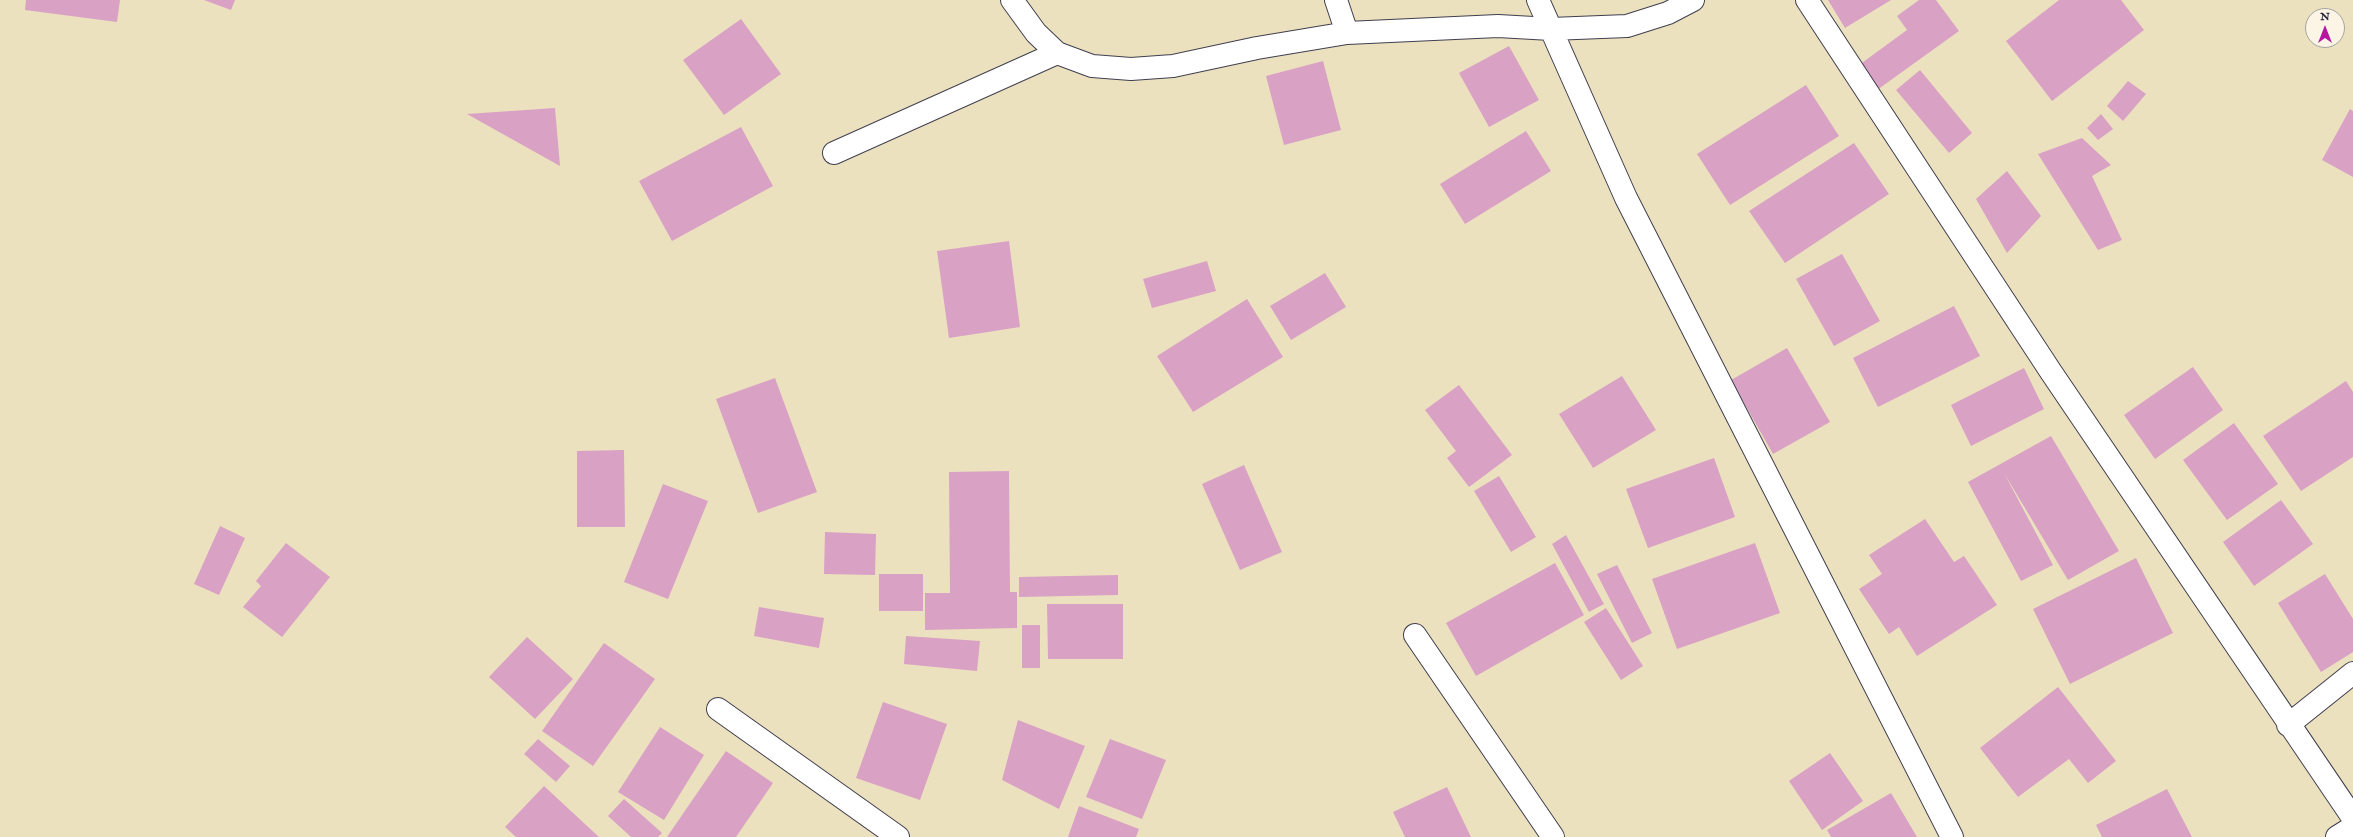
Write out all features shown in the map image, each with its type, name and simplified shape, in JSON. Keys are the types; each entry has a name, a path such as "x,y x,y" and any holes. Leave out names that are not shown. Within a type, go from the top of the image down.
{"street":[{"path":"1012,0 1036,33 1057,53 1092,66 1138,69 1173,66 1257,48 1347,33 1498,26 1551,29 1627,26 1668,13 1693,0"},
{"path":"1336,0 1347,33"},
{"path":"1538,0 1626,198 1952,837"},
{"path":"1807,0 2046,365 2288,725 2353,818"},
{"path":"834,153 1057,53"},
{"path":"1415,634 1553,837"},
{"path":"2288,725 2353,673"},
{"path":"718,709 898,837"},
{"path":"2337,837 2353,827"}],"building":[{"path":"26,0 120,0 117,22 25,10"},
{"path":"204,0 235,0 231,10"},
{"path":"1828,0 1891,0 1845,28"},
{"path":"1919,0 1936,0 1959,31 1877,90 1859,65 1907,30 1897,16"},
{"path":"2059,0 2121,0 2144,30 2052,101 2006,41"},
{"path":"741,19 781,74 724,115 683,60"},
{"path":"1509,46 1539,100 1489,127 1459,73"},
{"path":"1323,61 1341,130 1284,145 1266,76"},
{"path":"1920,70 1972,133 1949,153 1896,90"},
{"path":"2128,81 2146,94 2123,121 2107,106"},
{"path":"1806,85 1839,136 1730,205 1697,154"},
{"path":"555,108 560,166 467,114"},
{"path":"2350,109 2353,111 2353,177 2322,160"},
{"path":"2101,114 2113,129 2098,140 2087,128"},
{"path":"741,127 773,186 672,241 639,181"},
{"path":"1526,131 1551,171 1465,224 1440,184"},
{"path":"2082,138 2111,165 2092,176 2122,240 2098,250 2038,154"},
{"path":"1854,143 1889,194 1785,263 1749,211"},
{"path":"2007,171 2041,216 2007,253 1976,199"},
{"path":"1009,241 1020,327 949,338 937,251"},
{"path":"1842,254 1880,321 1834,346 1796,279"},
{"path":"1207,261 1216,291 1152,308 1143,279"},
{"path":"1325,273 1346,307 1291,340 1270,306"},
{"path":"1247,299 1283,357 1193,412 1157,356"},
{"path":"1954,306 1980,356 1878,407 1853,358"},
{"path":"1787,348 1830,422 1773,454 1731,380"},
{"path":"2193,367 2223,410 2155,459 2124,415"},
{"path":"2024,368 2044,409 1971,446 1951,405"},
{"path":"1622,376 1656,430 1593,468 1559,414"},
{"path":"775,378 817,492 758,513 716,399"},
{"path":"2346,381 2353,392 2353,457 2301,491 2263,436"},
{"path":"1459,385 1512,455 1469,487 1447,458 1456,451 1425,410"},
{"path":"2234,423 2278,484 2227,520 2183,460"},
{"path":"2051,436 2119,551 2068,580 2004,473 2053,565 2021,581 1968,482"},
{"path":"624,450 625,527 577,527 577,451"},
{"path":"1714,458 1735,517 1648,548 1626,489"},
{"path":"1244,465 1282,552 1240,570 1202,484"},
{"path":"1009,471 1010,592 1017,592 1017,628 925,630 925,593 950,593 949,472"},
{"path":"1499,476 1536,537 1511,552 1474,491"},
{"path":"663,484 708,501 668,599 624,582"},
{"path":"2281,500 2313,544 2254,586 2223,542"},
{"path":"1925,519 1954,562 1964,556 1997,605 1917,656 1899,627 1889,634 1859,589 1882,574 1869,555"},
{"path":"220,526 245,538 219,595 194,584"},
{"path":"825,532 876,534 875,575 824,574"},
{"path":"1566,535 1604,604 1589,612 1552,544"},
{"path":"286,543 330,577 282,637 243,607 261,586 256,581"},
{"path":"1755,543 1780,613 1677,649 1652,579"},
{"path":"2136,558 2173,633 2070,684 2033,609"},
{"path":"1555,563 1584,615 1476,676 1446,623"},
{"path":"1617,565 1652,633 1632,643 1597,574"},
{"path":"879,574 923,574 923,611 879,611"},
{"path":"2325,574 2353,619 2353,652 2321,672 2278,603"},
{"path":"1118,575 1118,595 1019,597 1019,577"},
{"path":"1047,604 1123,604 1123,659 1048,659"},
{"path":"759,607 824,618 819,648 754,636"},
{"path":"1606,608 1643,666 1621,680 1584,622"},
{"path":"1022,625 1040,625 1040,668 1022,668"},
{"path":"906,636 980,641 977,671 904,664"},
{"path":"527,637 573,679 535,719 489,677"},
{"path":"604,643 655,679 593,766 542,731"},
{"path":"2058,687 2116,761 2088,783 2069,759 2018,797 1980,748"},
{"path":"883,702 947,724 920,800 856,778"},
{"path":"1018,720 1085,746 1059,809 1002,780"},
{"path":"660,727 704,755 664,820 618,792"},
{"path":"538,739 570,766 556,782 524,754"},
{"path":"1110,739 1166,760 1142,819 1086,797"},
{"path":"726,751 773,783 736,837 667,837"},
{"path":"1830,753 1863,801 1822,830 1789,781"},
{"path":"544,786 599,837 516,837 505,827"},
{"path":"1447,787 1471,837 1405,837 1393,812"},
{"path":"2167,789 2192,837 2102,837 2096,825"},
{"path":"1891,793 1917,837 1831,837 1827,830"},
{"path":"624,799 662,833 658,837 631,837 608,816"},
{"path":"1079,806 1139,829 1136,837 1068,837"}]}
